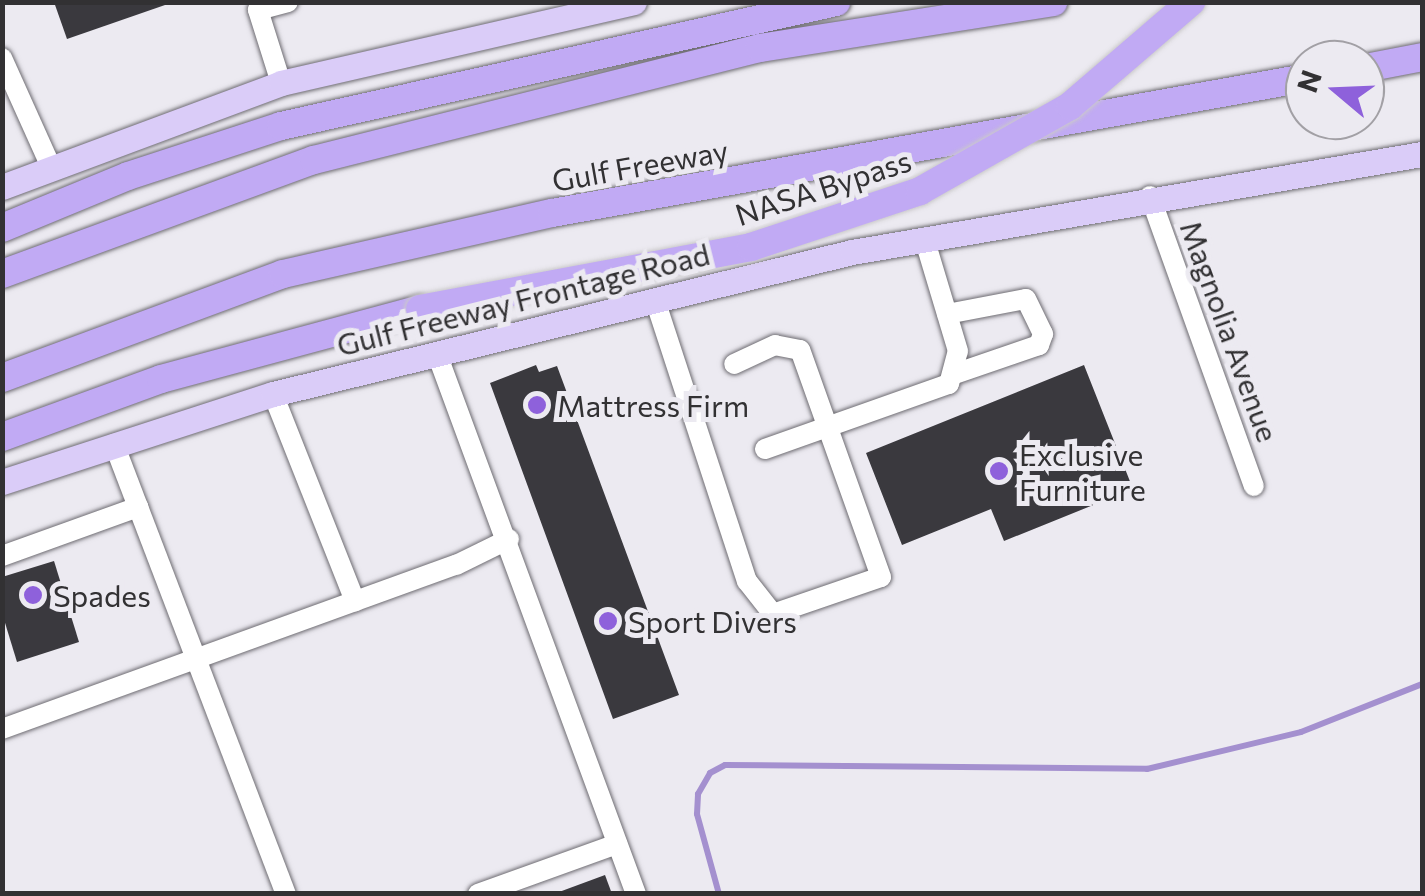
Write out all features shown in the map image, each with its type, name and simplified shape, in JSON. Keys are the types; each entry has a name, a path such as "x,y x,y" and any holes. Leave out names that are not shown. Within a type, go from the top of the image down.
{"highway":[{"path":"2,228 128,176 281,126 680,32 836,2"},
{"path":"2,274 352,150 760,48 1053,2"},
{"name":"NASA Bypass","path":"2,437 161,380 420,308 752,247 877,208 972,166 1070,106 1191,2"},
{"path":"1385,64 1422,57"},
{"name":"Gulf Freeway","path":"2,378 283,274 552,213 1285,82"}],"main road":[{"path":"4,183 52,169 281,83 634,2"},
{"name":"Gulf Freeway Frontage Road","path":"2,482 273,394 655,300 924,238 1150,196 1422,154"}],"street":[{"path":"281,83 258,10 288,2"},
{"path":"2,58 52,169"},
{"name":"Magnolia Avenue","path":"1150,196 1254,486"},
{"path":"924,238 946,314 957,373"},
{"path":"765,449 949,384 957,373 1039,345 1043,334 1026,299 946,314"},
{"path":"655,300 747,581 772,614 881,578 800,350 775,345 734,364"},
{"path":"437,354 509,539 636,894"},
{"path":"273,394 355,601"},
{"path":"114,444 286,894"},
{"path":"2,556 138,507"},
{"path":"2,729 355,601 509,539"},
{"path":"478,894 617,844"}],"building":[{"path":"54,2 164,2 165,5 67,39"},
{"path":"536,365 539,372 557,366 679,695 613,719 490,383"},
{"name":"Exclusive Furniture","path":"1084,365 1133,489 1004,541 991,509 902,545 866,453"},
{"name":"Spades","path":"54,561 79,642 17,662 2,613 2,577"},
{"path":"605,875 612,894 559,894 559,892"}],"waterway":[{"path":"719,894 697,814 698,794 710,773 725,765 1147,769 1301,732 1422,684"}],"place":[{"name":"Mattress Firm","path":"537,405"},
{"name":"Exclusive Furniture","path":"999,471"},
{"name":"Spades","path":"33,595"},
{"name":"Sport Divers","path":"608,621"}]}
